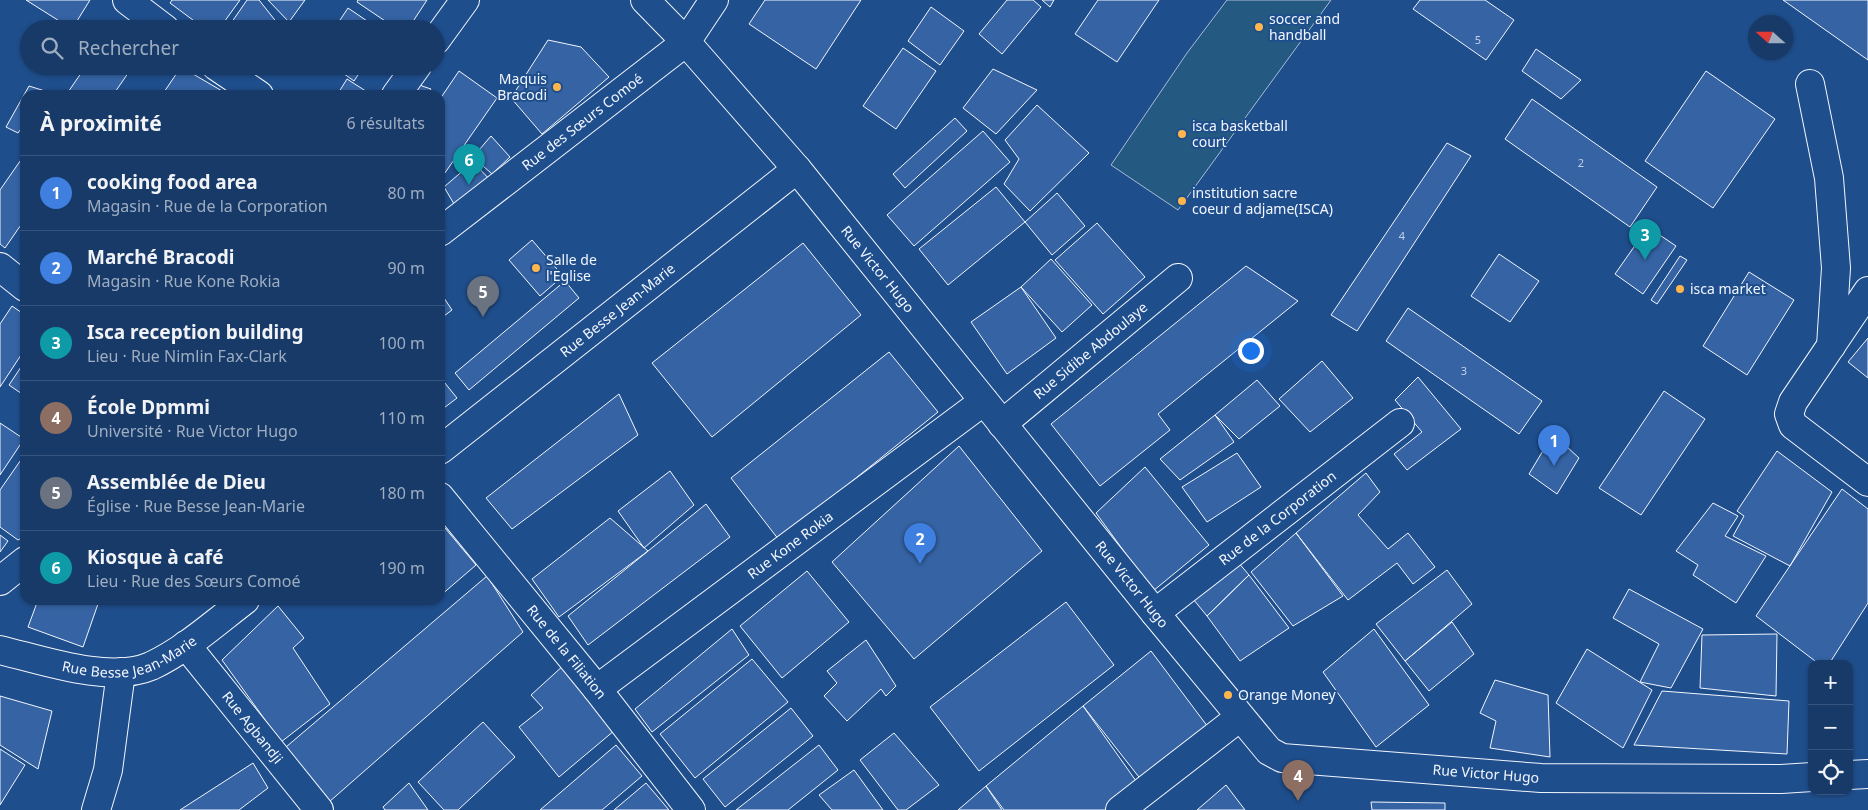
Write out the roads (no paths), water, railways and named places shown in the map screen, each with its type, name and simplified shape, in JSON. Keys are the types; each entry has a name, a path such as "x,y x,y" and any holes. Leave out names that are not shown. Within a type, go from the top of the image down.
{"street":[{"path":"127,0 153,20"},
{"path":"445,28 466,0"},
{"name":"Rue Victor Hugo","path":"645,0 686,42 797,169 1155,613 1269,751 1282,758 1541,778 1781,779 1808,777"},
{"name":"Rue des Sœurs Comoé","path":"445,225 686,42 714,0"},
{"path":"229,75 252,90"},
{"path":"400,90 410,75"},
{"path":"1810,84 1829,178 1836,268 1831,346"},
{"name":"Rue Besse Jean-Marie","path":"445,446 797,169"},
{"path":"0,267 20,283"},
{"name":"Rue Sidibe Abdoulaye","path":"1002,424 1178,278"},
{"path":"1868,291 1793,402 1789,414 1793,425 1868,482"},
{"name":"Rue Kone Rokia","path":"597,689 984,401"},
{"name":"Rue de la Corporation","path":"1155,613 1400,423"},
{"name":"Rue de la Filiation","path":"445,503 597,689 690,810"},
{"path":"0,581 20,565"},
{"name":"Rue Besse Jean-Marie","path":"0,650 89,671 122,672 150,666 186,645 238,605"},
{"name":"Rue Agbandji","path":"186,645 319,810"},
{"path":"96,810 108,770 122,672"},
{"path":"1120,810 1240,717"},
{"path":"1853,775 1868,774"}],"place":[{"name":"soccer and handball","path":"1259,27"},
{"name":"Maquis Bracodi","path":"557,87"},
{"name":"isca basketball court","path":"1182,134"},
{"name":"Kiosque à café","path":"469,185"},
{"name":"institution sacre coeur d adjame(ISCA)","path":"1182,201"},
{"name":"Isca reception building","path":"1645,260"},
{"name":"Salle de l'Eglise","path":"536,268"},
{"name":"isca market","path":"1680,289"},
{"name":"Assemblée de Dieu","path":"483,317"},
{"name":"cooking food area","path":"1554,466"},
{"name":"Marché Bracodi","path":"920,564"},
{"name":"Orange Money","path":"1228,695"},
{"name":"École Dpmmi","path":"1298,801"}]}
